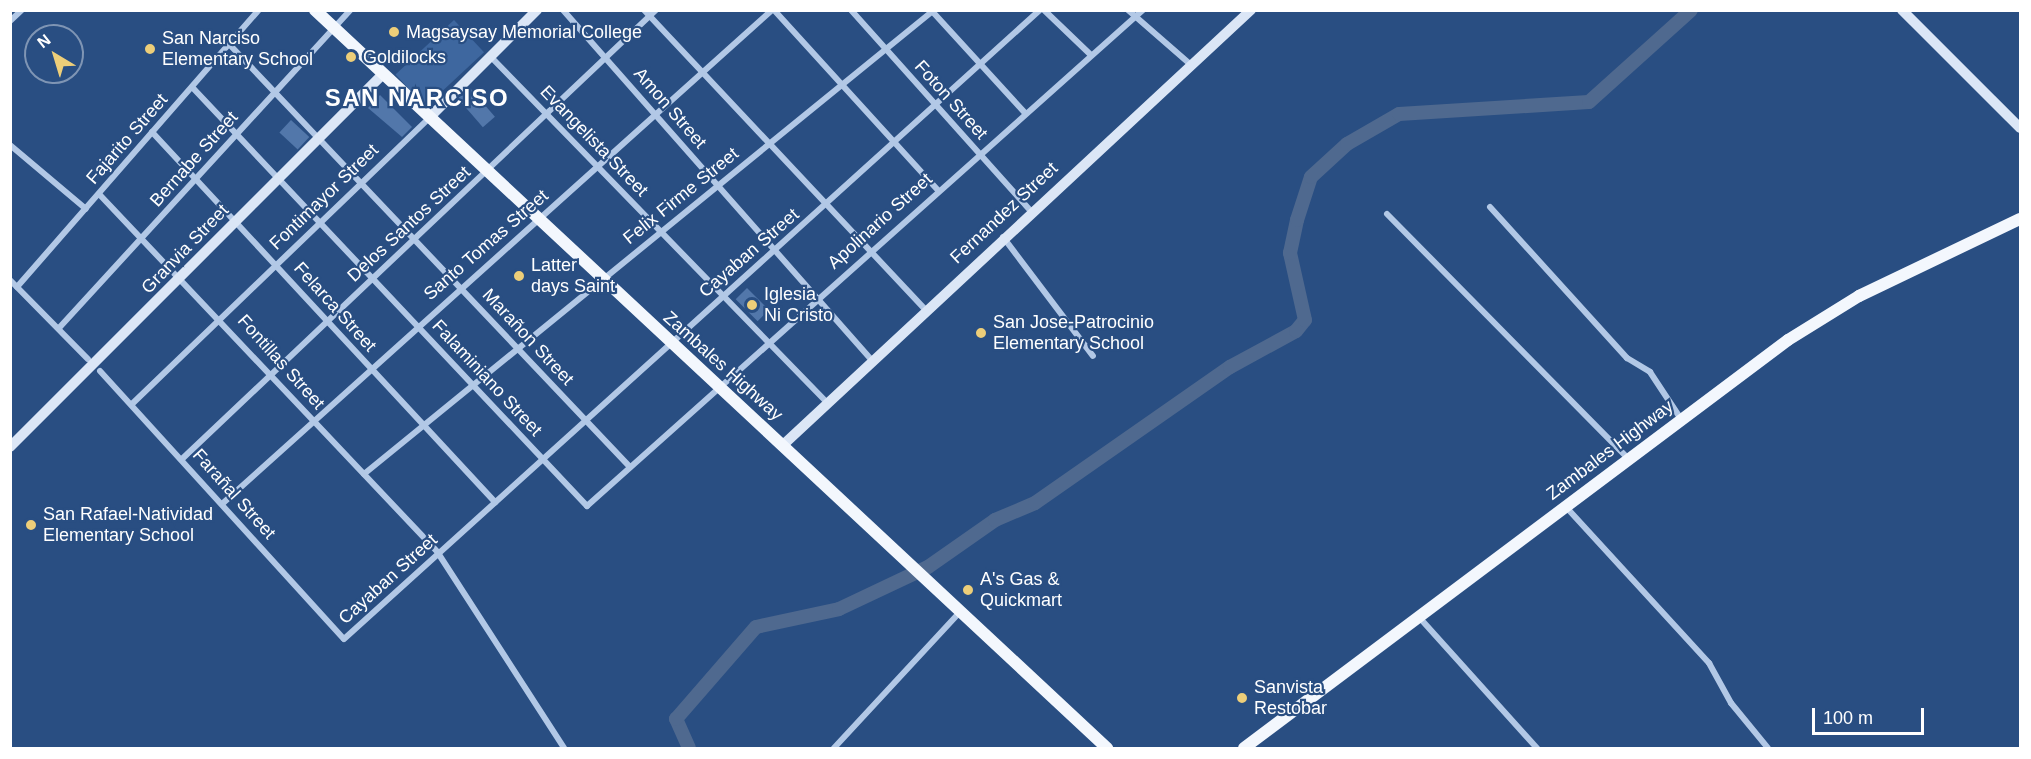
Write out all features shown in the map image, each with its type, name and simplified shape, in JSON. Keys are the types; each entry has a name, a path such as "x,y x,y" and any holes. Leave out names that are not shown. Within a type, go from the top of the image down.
{"main road":[{"name":"Zambales Highway","path":"315,10 601,279 963,609 1107,748"},
{"name":"Zambales Highway","path":"1244,748 1681,419 1824,317 2020,219"}],"street":[{"path":"10,21 22,10"},
{"name":"Fajarito Street","path":"17,287 259,10"},
{"name":"Bernabe Street","path":"58,328 350,10"},
{"name":"Fontimayor Street","path":"132,404 429,118 537,10"},
{"name":"Amon Street","path":"563,10 872,360"},
{"path":"644,10 705,70 830,202 926,310"},
{"name":"Delos Santos Street","path":"182,459 269,374 487,172 656,10"},
{"path":"773,10 938,190"},
{"name":"Santo Tomas Street","path":"222,504 370,367 537,219 600,168 773,10"},
{"name":"Foton Street","path":"850,10 1030,210"},
{"path":"1042,10 1091,56"},
{"name":"Cayaban Street","path":"344,639 670,342 830,202 1042,10"},
{"path":"1128,10 1189,63"},
{"name":"Apolinario Street","path":"587,506 768,341 1143,10"},
{"name":"Fernandez Street","path":"783,445 1030,210 1189,63 1251,10"},
{"path":"1902,10 2020,128"},
{"path":"933,11 1025,113"},
{"name":"Felix Firme Street","path":"364,474 933,11"},
{"name":"Marañon Street","path":"229,44 630,467"},
{"name":"Evangelista Street","path":"490,56 827,402"},
{"name":"Granvia Street","path":"10,447 317,137 383,74"},
{"name":"Falaminiano Street","path":"192,87 587,506"},
{"name":"Felarca Street","path":"152,132 277,264 495,502"},
{"path":"10,145 86,209"},
{"name":"Fontillas Street","path":"99,194 221,320 438,553 564,748"},
{"path":"1490,207 1627,358 1650,372 1681,419"},
{"path":"1387,214 1629,459"},
{"path":"1003,236 1093,356"},
{"path":"10,280 88,359"},
{"name":"Farañal Street","path":"100,371 344,639"},
{"path":"1565,506 1703,655 1731,703 1768,748"},
{"path":"834,748 963,609"},
{"path":"1418,616 1537,748"}],"shaded area":[{"path":"454,20 484,52 425,107 395,75"}],"building":[{"path":"470,88 495,117 483,127 458,98"},
{"path":"380,95 412,127 402,137 368,108"},
{"path":"291,120 309,137 298,149 279,132"},
{"name":"Iglesia Ni Cristo","path":"747,288 769,310 758,321 736,299"}],"waterway":[{"path":"689,748 676,719 756,627 839,609 928,567 995,520 1035,503 1230,367 1296,331 1305,320 1290,253 1297,220 1311,177 1347,144 1399,114 1589,102 1691,10"}],"place":[{"name":"Magsaysay Memorial College","path":"394,32"},
{"name":"San Narciso Elementary School","path":"150,49"},
{"name":"Goldilocks","path":"351,57"},
{"name":"Latter days Saint","path":"519,276"},
{"name":"Iglesia Ni Cristo","path":"752,305"},
{"name":"San Jose-Patrocinio Elementary School","path":"981,333"},
{"name":"San Rafael-Natividad Elementary School","path":"31,525"},
{"name":"A's Gas & Quickmart","path":"968,590"},
{"name":"Sanvista Restobar","path":"1242,698"}],"district":[{"name":"SAN NARCISO","path":"417,98"}]}
